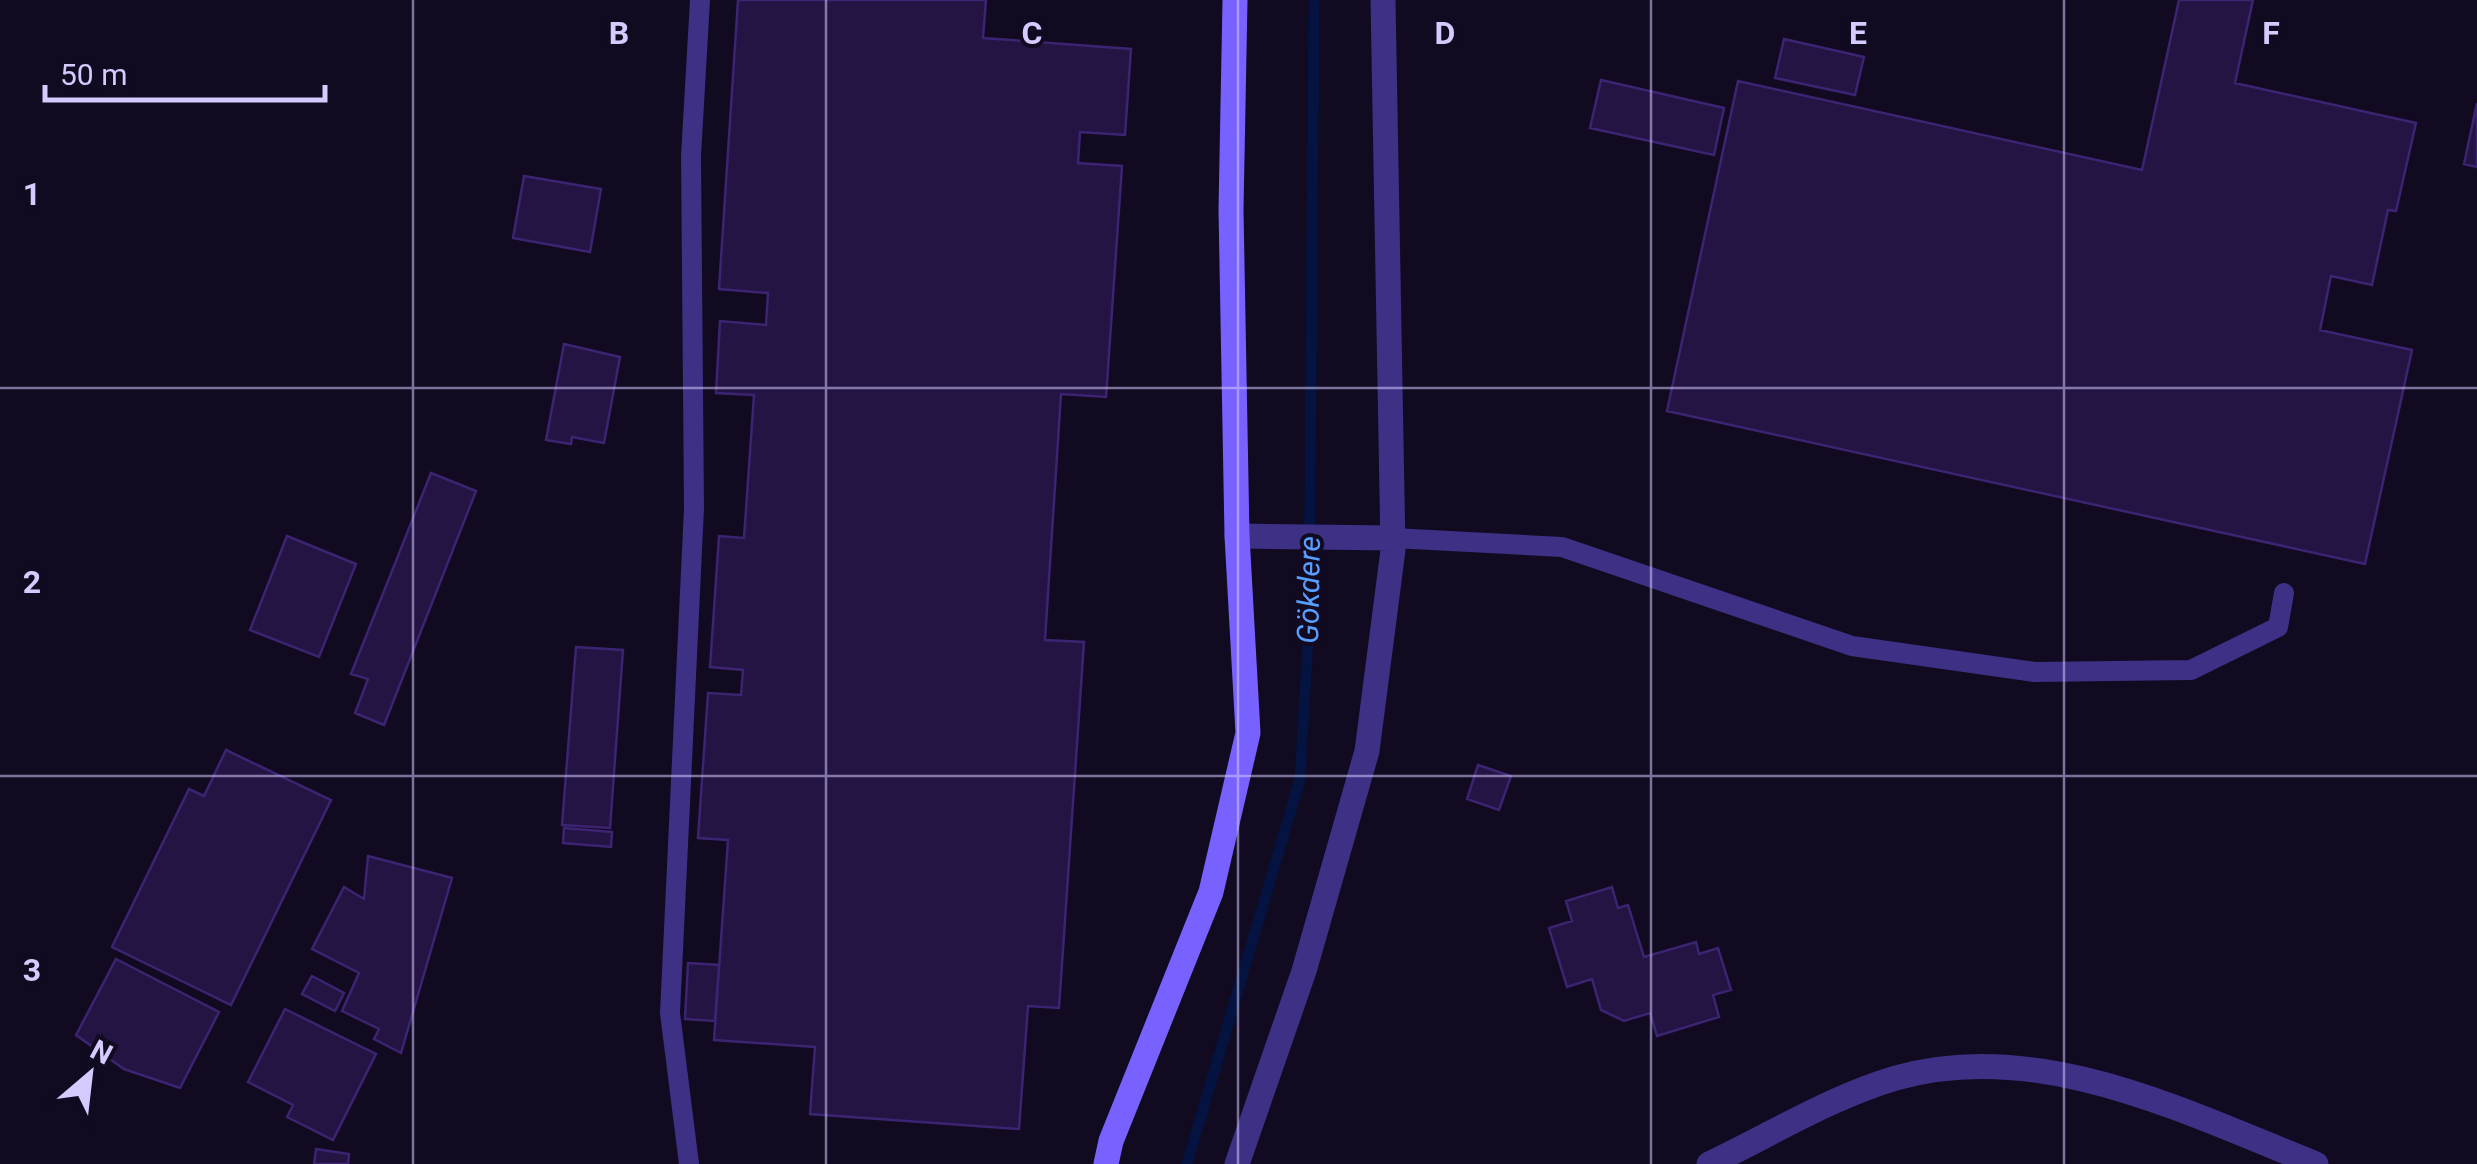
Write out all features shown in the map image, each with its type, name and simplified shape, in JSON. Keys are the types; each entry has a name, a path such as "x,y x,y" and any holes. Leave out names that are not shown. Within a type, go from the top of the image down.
{"main road":[{"path":"1106,1164 1111,1141 1211,892 1248,732 1237,536 1230,210 1235,0"}],"street":[{"path":"1238,1164 1304,972 1367,751 1392,538 1383,0"},
{"path":"1237,536 1392,538"},
{"path":"1709,1164 1842,1097 1899,1077 1959,1068 2051,1070 2162,1104 2316,1164"}],"lane":[{"path":"688,1164 670,1014 694,508 691,156 700,0"},
{"path":"1392,538 1562,546 1852,646 2036,672 2192,670 2278,627 2284,593"}],"building":[{"path":"738,0 986,0 983,38 1131,49 1125,135 1080,132 1078,163 1122,166 1106,397 1061,394 1045,640 1084,642 1059,1008 1028,1006 1019,1129 810,1114 815,1047 714,1040 728,840 698,838 708,693 741,695 743,670 710,667 719,536 744,538 754,395 716,393 720,321 766,325 768,293 719,289"},
{"path":"2179,0 2253,0 2235,83 2416,123 2396,211 2388,210 2372,285 2331,276 2320,330 2412,350 2365,564 1667,411 1738,81 2142,170"},
{"path":"1784,39 1864,57 1855,95 1775,78"},
{"path":"1601,80 1724,108 1714,155 1590,128"},
{"path":"2477,103 2477,167 2464,164"},
{"path":"524,176 601,189 590,252 513,238"},
{"path":"564,344 620,357 604,443 572,437 571,444 546,440"},
{"path":"431,473 476,491 384,725 355,713 368,679 351,674"},
{"path":"287,536 356,564 319,657 250,630"},
{"path":"576,647 623,650 610,828 562,825"},
{"path":"226,750 331,800 231,1005 112,947 189,789 204,796"},
{"path":"1478,765 1511,776 1499,810 1467,799"},
{"path":"564,828 612,832 611,847 563,843"},
{"path":"368,856 452,878 401,1053 374,1039 379,1029 342,1011 359,973 312,949 344,887 364,899"},
{"path":"1612,887 1618,908 1628,905 1644,957 1696,942 1699,954 1718,948 1731,990 1713,995 1719,1017 1657,1036 1650,1013 1624,1021 1601,1010 1592,979 1567,987 1549,928 1572,921 1566,901"},
{"path":"116,959 219,1012 180,1088 124,1069 76,1035"},
{"path":"688,963 719,965 715,1021 685,1019"},
{"path":"312,976 344,993 335,1011 302,994"},
{"path":"285,1009 376,1054 333,1140 287,1117 293,1105 248,1082"},
{"path":"316,1149 349,1154 348,1164 314,1164"}],"waterway":[{"name":"Gökdere","path":"1187,1164 1300,779 1309,621 1314,0"}]}
